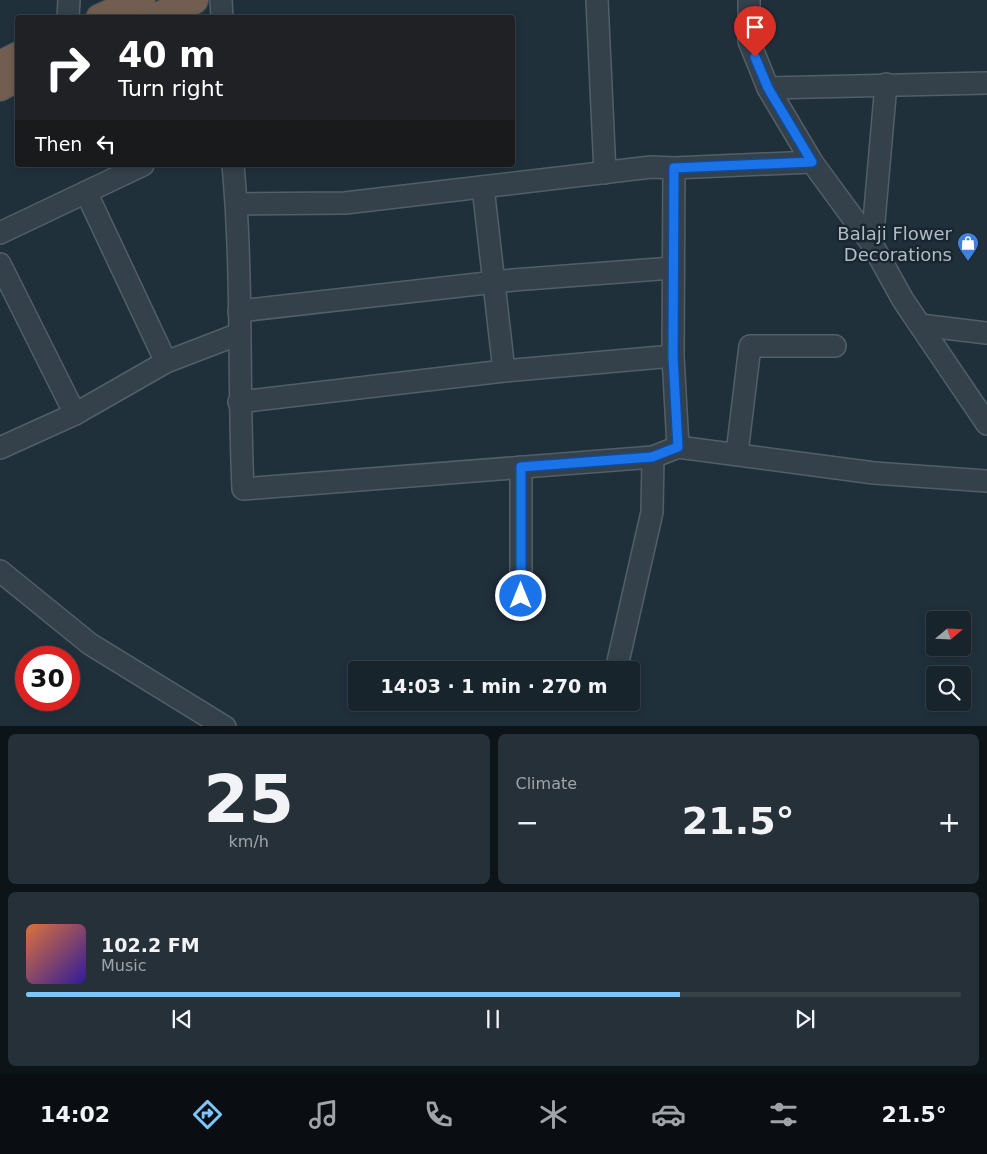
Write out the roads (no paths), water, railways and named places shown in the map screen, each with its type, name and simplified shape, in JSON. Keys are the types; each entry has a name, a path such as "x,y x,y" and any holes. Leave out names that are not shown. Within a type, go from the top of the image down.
{"highway":[{"path":"107,15 141,0"},
{"path":"162,15 194,0"},
{"path":"0,65 15,58"},
{"path":"0,87 15,80"}],"street":[{"path":"68,15 69,0"},
{"path":"221,0 222,15"},
{"path":"597,0 605,173"},
{"path":"749,0 749,41 768,88 812,162 872,244 903,300 987,424"},
{"path":"768,88 987,82"},
{"path":"872,244 886,84"},
{"path":"237,204 345,203 651,167 674,168 812,162"},
{"path":"0,233 140,167"},
{"path":"233,167 237,204 239,402 243,489 652,457 678,447 737,453 874,472 987,480"},
{"path":"674,168 673,356 678,447"},
{"path":"483,187 504,371"},
{"path":"86,192 166,362"},
{"path":"0,264 76,414"},
{"path":"239,311 493,283 672,268"},
{"path":"920,325 987,333"},
{"path":"0,448 76,414 166,362 238,334"},
{"path":"737,453 750,346 836,346"},
{"path":"239,402 504,371 673,356"},
{"path":"618,661 652,512 652,457"},
{"path":"521,467 521,596"},
{"path":"0,571 90,644 225,726"}],"place":[{"name":"Balaji Flower Decorations","path":"968,262"}]}
